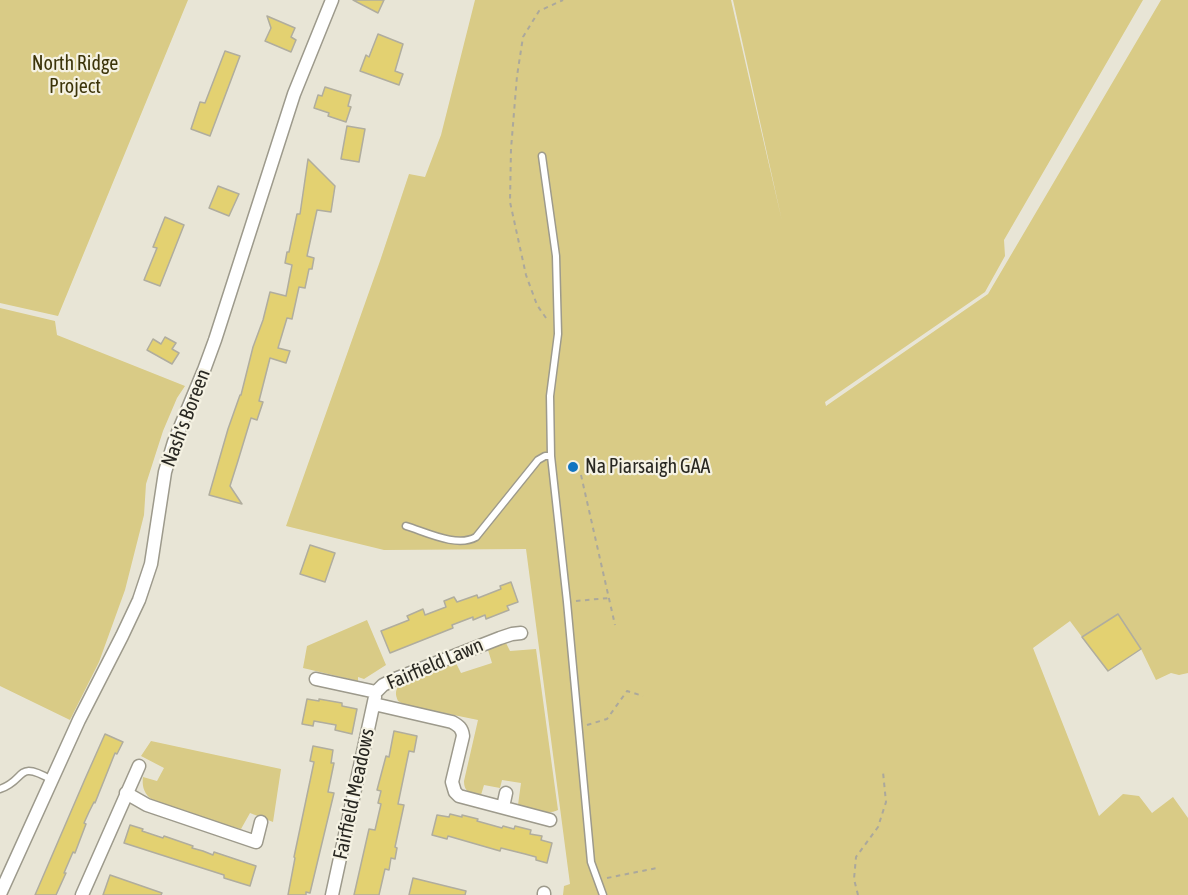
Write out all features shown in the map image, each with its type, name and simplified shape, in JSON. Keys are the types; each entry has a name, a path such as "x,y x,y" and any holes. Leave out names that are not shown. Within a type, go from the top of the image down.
{"street":[{"name":"Nash's Boreen","path":"0,894 79,720 139,600 151,564 165,472 174,442 215,340 294,94 332,0"},
{"name":"Fairfield Lawn","path":"375,698 383,685 395,679 501,638 521,633"},
{"name":"Fairfield Lawn","path":"316,679 459,726 463,736 452,782 455,792 550,820"},
{"name":"Fairfield Meadows","path":"333,895 375,698"},
{"path":"82,895 139,766"},
{"path":"126,793 147,805 256,842 261,822"},
{"path":"502,807 506,793"}],"lane":[{"path":"542,156 556,256 558,334 550,396 551,456 591,862 603,895"},
{"path":"406,526 458,542 470,541 476,537 538,460 544,456 551,456"},
{"path":"0,789 27,771 36,771 51,780"}],"path":[{"path":"558,334 537,305 526,275 510,202 510,176 513,115 524,36 539,10 563,0"},
{"path":"581,475 615,625"},
{"path":"567,602 609,598"},
{"path":"579,727 607,719 627,691 643,696"},
{"path":"858,895 854,879 856,857 878,826 886,802 883,772"},
{"path":"597,880 657,868"}],"green space":[{"name":"North Ridge Project","path":"0,0 188,0 58,316 0,303"},
{"path":"475,0 731,0 782,221 733,0 1143,0 1004,240 1005,256 985,292 825,402 826,406 988,294 1161,0 1188,0 1188,673 1179,675 1171,673 1156,680 1141,649 1118,615 1082,637 1070,621 1033,648 1099,816 1123,794 1139,796 1152,813 1173,797 1188,818 1188,895 563,895 564,886 570,884 526,549 384,550 286,526 409,174 425,177 441,135"},
{"path":"0,308 55,321 57,335 185,386 177,398 163,431 146,484 144,515 125,590 99,662 70,720 0,686"},
{"path":"367,620 386,665 364,679 358,677 358,681 303,668 307,646"},
{"path":"506,643 510,651 536,649 558,810 553,812 543,812 518,805 521,783 502,780 500,788 484,785 481,795 469,792 465,788 464,781 478,720 405,705 398,701 396,696 396,690 400,684 456,663 461,673 492,663 488,650"},
{"path":"151,741 281,769 273,822 250,813 241,829 179,812 157,803 144,791 143,785 143,777 157,781 164,768 141,756"}],"building":[{"path":"353,0 384,0 378,13"},
{"path":"267,16 295,28 291,37 296,40 291,52 265,41 271,28"},
{"path":"378,34 403,44 395,71 403,74 399,85 360,71 366,55 369,57"},
{"path":"225,51 240,56 210,136 191,129 200,102 205,103"},
{"path":"325,87 351,95 348,106 351,107 346,122 314,108 318,95 322,96"},
{"path":"347,126 365,129 359,162 341,159"},
{"path":"308,159 335,186 331,212 317,210 307,256 314,258 312,269 309,269 305,288 299,287 292,319 287,318 278,348 290,351 286,363 270,358 259,401 263,402 257,420 251,418 230,486 242,504 209,495 228,429 241,395 270,292 286,296 292,265 285,263 297,214 300,214"},
{"path":"218,186 239,194 229,216 209,208"},
{"path":"165,217 184,225 160,286 144,280 157,248 153,247"},
{"path":"165,337 176,343 172,349 179,353 172,364 147,350 153,339 161,344"},
{"path":"310,545 335,553 325,582 300,574"},
{"path":"511,582 518,602 507,606 509,610 486,619 485,615 473,620 473,617 452,625 453,628 390,653 381,631 409,620 407,616 423,609 425,615 446,607 444,601 454,597 457,602 477,595 478,598 501,589 500,586"},
{"path":"1118,614 1141,649 1108,671 1082,637"},
{"path":"307,699 342,703 342,706 357,709 352,734 335,730 336,725 314,721 313,726 302,724"},
{"path":"394,731 417,736 414,752 409,751 398,804 404,805 395,847 397,848 395,859 391,858 389,870 385,869 379,895 354,895 369,829 375,830 381,804 378,803 381,791 377,790 386,756 389,757"},
{"path":"105,734 123,742 117,754 115,753 95,803 84,823 86,824 75,853 73,852 56,895 35,895 85,779"},
{"path":"313,746 333,750 331,763 334,763 328,792 334,793 310,893 288,895 314,762 310,761"},
{"path":"450,814 478,819 477,821 502,828 503,826 514,829 515,826 531,830 530,834 542,836 541,840 552,843 547,863 536,860 536,857 501,848 500,851 448,836 447,839 432,835 437,815 449,817"},
{"path":"130,825 213,855 214,852 256,866 250,886 224,878 224,875 124,843"},
{"path":"110,875 162,893 161,895 103,895"},
{"path":"413,878 466,891 465,895 409,895"}],"place":[{"name":"Na Piarsaigh GAA","path":"573,467"}]}
